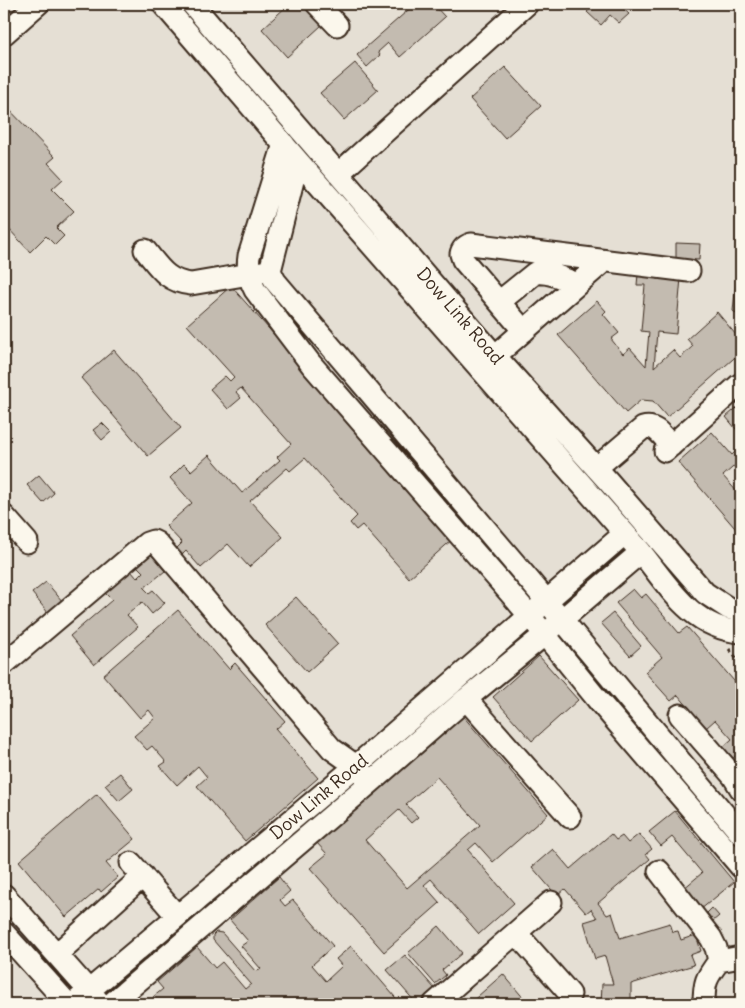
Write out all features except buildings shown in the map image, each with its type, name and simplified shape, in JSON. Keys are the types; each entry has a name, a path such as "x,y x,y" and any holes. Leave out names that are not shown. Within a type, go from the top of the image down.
{"lane":[{"path":"4,34 38,4"},
{"name":"Dow Link Road","path":"164,4 298,161 589,495 641,552 692,613 715,626 741,632"},
{"name":"Dow Link Road","path":"192,4 495,356 705,593 728,608 741,612"},
{"path":"317,4 337,25"},
{"path":"338,174 527,4"},
{"path":"284,144 247,266 250,282 255,290 311,364 529,615 597,699 741,867"},
{"path":"298,161 270,271 275,281 546,600 741,834"},
{"path":"524,331 463,260 460,254 467,245 689,271"},
{"path":"144,250 167,276 173,281 182,284 270,271"},
{"path":"495,356 604,261"},
{"path":"499,302 535,273 552,274 577,284"},
{"path":"589,495 602,475 643,428 649,426 655,428 668,448 739,385"},
{"path":"4,516 27,542"},
{"name":"Dow Link Road","path":"73,1004 95,997 137,949 356,766 624,534"},
{"path":"7,655 147,542 153,541 163,550 332,748 356,766 372,782"},
{"path":"111,1004 372,782 466,699 641,552"},
{"path":"466,699 570,817"},
{"path":"680,715 733,776 741,790"},
{"path":"57,954 137,870 177,916"},
{"path":"659,871 711,938 719,961"},
{"path":"4,894 95,997"},
{"path":"434,1004 551,902"},
{"path":"516,932 570,994"},
{"path":"4,933 68,1004"},
{"path":"137,949 154,968"},
{"path":"704,1004 704,985 708,975 719,961 741,958"}],"shaded area":[{"path":"4,4 741,4 741,1004 4,1004"}]}
